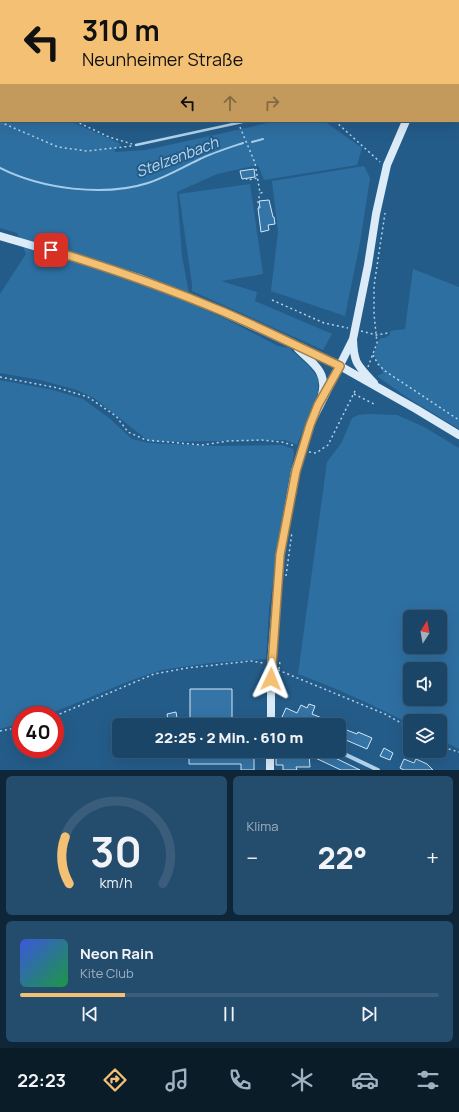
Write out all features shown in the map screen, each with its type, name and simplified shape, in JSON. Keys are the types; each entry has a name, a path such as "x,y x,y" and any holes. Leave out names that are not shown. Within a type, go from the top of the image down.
{"street":[{"path":"318,405 340,366 356,330 376,214 387,165 406,122"},
{"path":"0,236 139,278 223,312 340,366 459,435"},
{"path":"353,339 354,354 358,366 379,388"},
{"path":"271,718 271,666 280,555 296,471 305,450 310,425 324,387 320,369 292,344"},
{"path":"346,755 378,770"},
{"path":"270,758 270,770"}],"lane":[{"path":"136,145 238,122"}],"path":[{"path":"0,122 58,147 87,151 136,145"},
{"path":"77,122 109,137 136,145"},
{"path":"238,122 255,162 260,193 258,202 259,208"},
{"path":"336,122 380,162 387,165"},
{"path":"246,178 247,180 258,178"},
{"path":"260,193 265,192"},
{"path":"368,367 377,343 374,314 374,286 385,208"},
{"path":"272,300 324,323 376,335 388,333"},
{"path":"373,355 378,364 385,371 459,420"},
{"path":"0,376 58,388 88,397 116,416 128,432 146,440 202,445 229,441 262,440 282,442 316,454 328,444 356,389"},
{"path":"354,394 374,404"},
{"path":"286,579 293,528"},
{"path":"280,655 279,670 385,714 403,724"},
{"path":"64,712 154,674 187,668 251,660 263,662 271,666"},
{"path":"0,731 12,728"},
{"path":"447,748 459,752"}],"shaded area":[{"path":"0,122 72,122 119,143 120,145 118,147 114,148 115,152 146,150 272,122 325,122 362,148 357,165 264,180 258,165 217,174 177,192 182,256 191,304 222,317 278,346 289,348 309,366 318,378 318,394 297,445 285,440 150,442 94,398 77,390 40,380 0,373 0,294 26,254 17,233 0,228"},
{"path":"364,166 370,178 360,243 345,316 271,291 278,232 272,181"},
{"path":"250,184 263,274 221,281 257,292 255,301 332,334 323,350 192,291 179,194"},
{"path":"413,269 459,287 459,429 408,398 377,376 383,373 374,355 378,341 381,338 385,338 390,335 390,331 405,329"},
{"path":"0,380 53,390 83,399 109,418 132,439 149,443 217,446 282,445 293,449 294,454 284,506 269,609 266,659 210,663 161,670 132,680 64,708 64,706 12,706 12,726 0,729"},
{"path":"367,414 397,415 424,427 459,448 459,749 447,743 447,714 403,714 403,720 355,697 298,674 327,462 342,442 352,418 358,415"}],"building":[{"path":"254,169 255,177 242,179 240,171"},
{"path":"269,200 275,224 268,225 269,230 261,232 258,208 260,208 259,201"},
{"path":"190,689 232,689 232,718 190,718"},
{"path":"309,704 315,706 312,714 322,718 282,717 286,708 297,713 301,705 307,708"},
{"path":"176,712 177,718 168,718 167,714"},
{"path":"346,730 357,734 358,732 372,738 367,749 346,740"},
{"path":"384,748 393,753 390,760 380,756"},
{"path":"189,758 254,758 254,770 241,770 241,764 189,764"},
{"path":"276,758 309,758 310,767 296,767 297,770 283,770 283,765 276,765"},
{"path":"315,758 335,758 360,770 341,770"},
{"path":"404,759 414,763 416,759 427,764 433,770 404,770 400,768"}],"waterway":[{"name":"Stelzenbach","path":"252,142 263,139"},
{"name":"Stelzenbach","path":"0,168 16,175 53,186 73,189 112,190 148,183 209,155 243,143"}],"route":[{"path":"51,250 139,278 192,299 340,366 318,405 301,449 296,471 280,555 271,679"}]}
